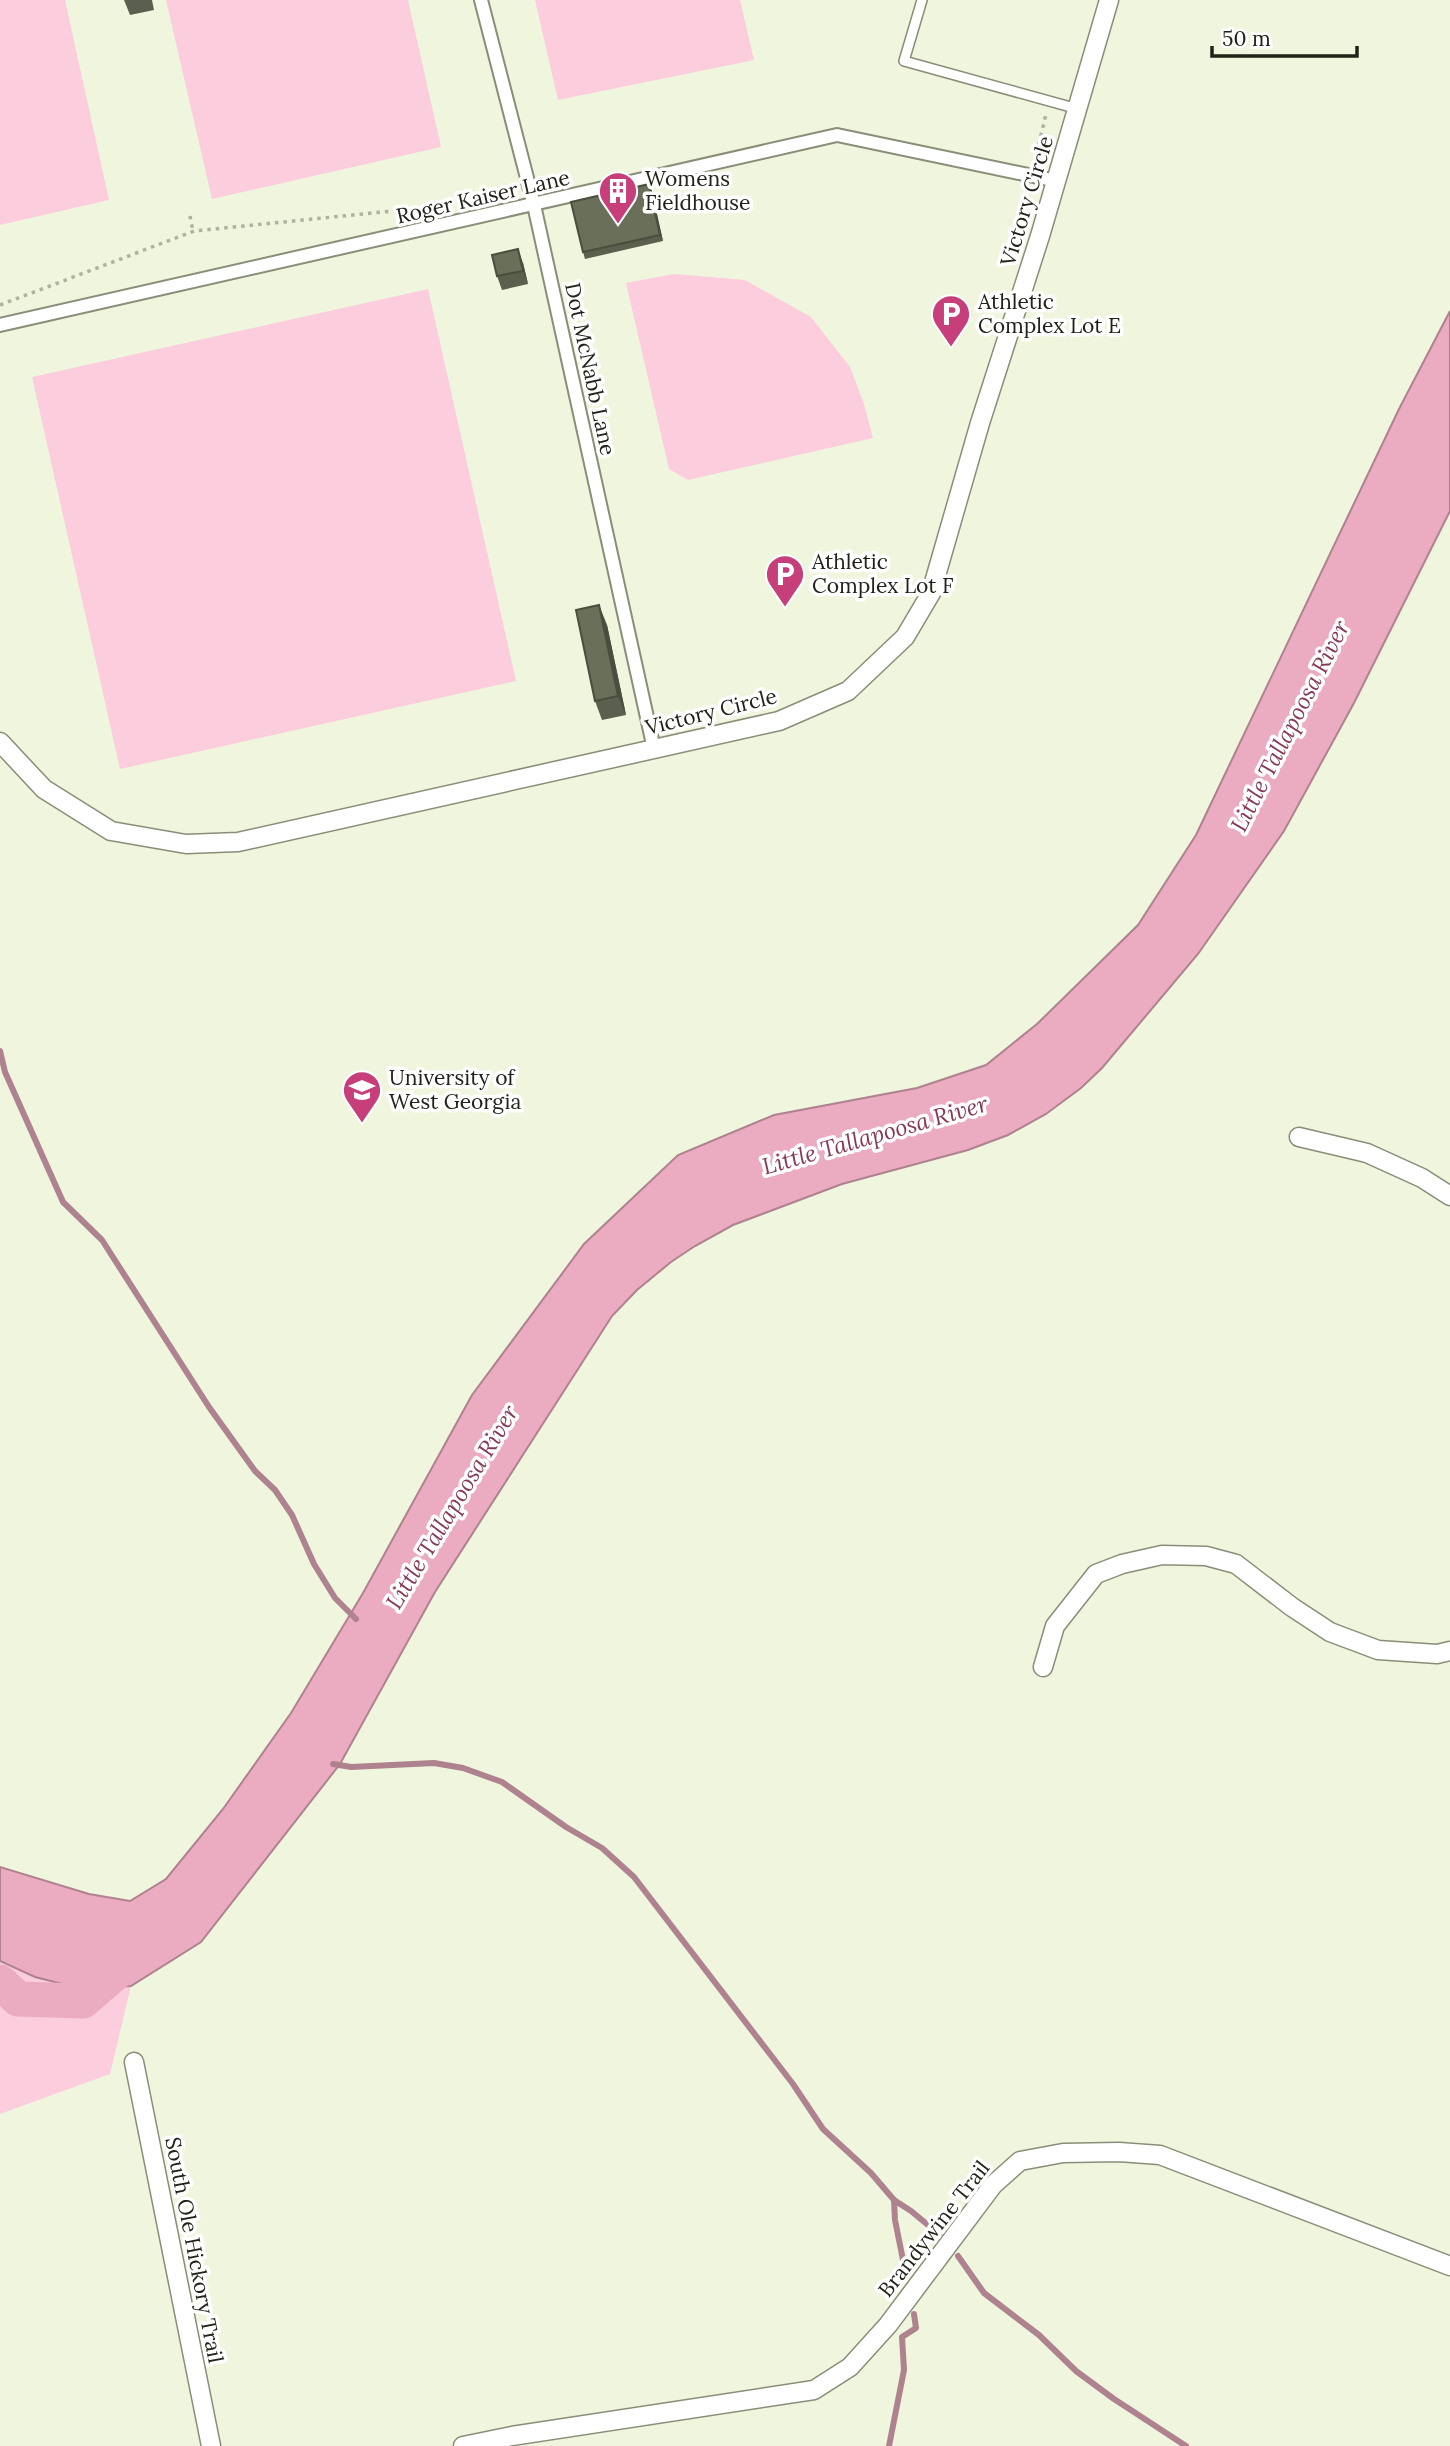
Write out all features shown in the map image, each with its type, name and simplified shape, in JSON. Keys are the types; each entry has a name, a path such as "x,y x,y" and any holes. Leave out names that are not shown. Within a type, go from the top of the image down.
{"street":[{"name":"Dot McNabb Lane","path":"481,0 534,205 654,749"},
{"name":"Victory Circle","path":"0,742 44,789 111,831 186,844 238,842 779,721 848,691 905,637 931,593 980,423 1057,181 1109,0"},
{"name":"Roger Kaiser Lane","path":"0,325 837,135 1057,181"},
{"path":"1299,1136 1367,1153 1422,1178 1450,1196"},
{"path":"1043,1667 1055,1626 1097,1574 1122,1564 1162,1555 1206,1556 1236,1564 1330,1632 1378,1650 1437,1654 1450,1651"},
{"name":"South Ole Hickory Trail","path":"134,2062 211,2446"},
{"name":"Brandywine Trail","path":"463,2446 512,2436 814,2390 850,2367 888,2325 993,2185 1020,2161 1063,2153 1119,2152 1160,2155 1450,2266"}],"lane":[{"path":"922,0 904,61 1078,109"}],"path":[{"path":"1032,176 1049,102"},
{"path":"0,305 194,231 456,204"},
{"path":"190,216 194,231"}],"shaded area":[{"path":"0,0 65,0 109,200 0,225"},
{"path":"166,0 408,0 441,147 212,199"},
{"path":"535,0 740,0 754,60 558,100"},
{"path":"674,274 745,280 811,317 850,367 873,438 688,480 669,469 626,283"},
{"path":"428,289 516,681 120,769 32,377"},
{"path":"0,1961 35,1977 78,1988 131,1986 110,2074 0,2114"}],"water":[{"path":"1450,311 1450,511 1354,703 1284,831 1198,954 1102,1068 1081,1088 1046,1114 1008,1135 968,1150 842,1184 733,1225 671,1262 637,1290 612,1316 435,1592 340,1764 201,1942 131,1986 78,1988 35,1977 0,1961 0,1867 89,1894 130,1901 166,1879 223,1809 291,1713 363,1593 472,1395 584,1244 678,1155 774,1115 917,1088 986,1065 1037,1024 1138,925 1196,835 1399,409"}],"building":[{"name":"Womens Fieldhouse","path":"649,184 660,235 583,252 571,202"},
{"path":"518,249 523,271 497,276 492,255"},
{"path":"599,605 618,696 595,701 576,610"}],"waterway":[{"path":"0,1051 5,1072 63,1202 102,1240 209,1407 255,1471 275,1490 292,1515 314,1564 335,1598 356,1619"},
{"path":"333,1764 351,1767 434,1763 463,1768 502,1782 566,1827 602,1848 634,1877 793,2084 823,2129 871,2173 894,2200 939,2234"},
{"name":"Little Tallapoosa River","path":"0,1982 18,1999 83,2001 134,1957"},
{"path":"894,2200 895,2220 906,2275"},
{"path":"958,2256 984,2293 1039,2335 1076,2371 1186,2446"},
{"path":"889,2446 904,2370 902,2337 916,2328 914,2314"}],"place":[{"name":"Womens Fieldhouse","path":"618,225"},
{"name":"Athletic Complex Lot E","path":"951,348"},
{"name":"Athletic Complex Lot F","path":"785,608"},
{"name":"University of West Georgia","path":"362,1124"}]}
